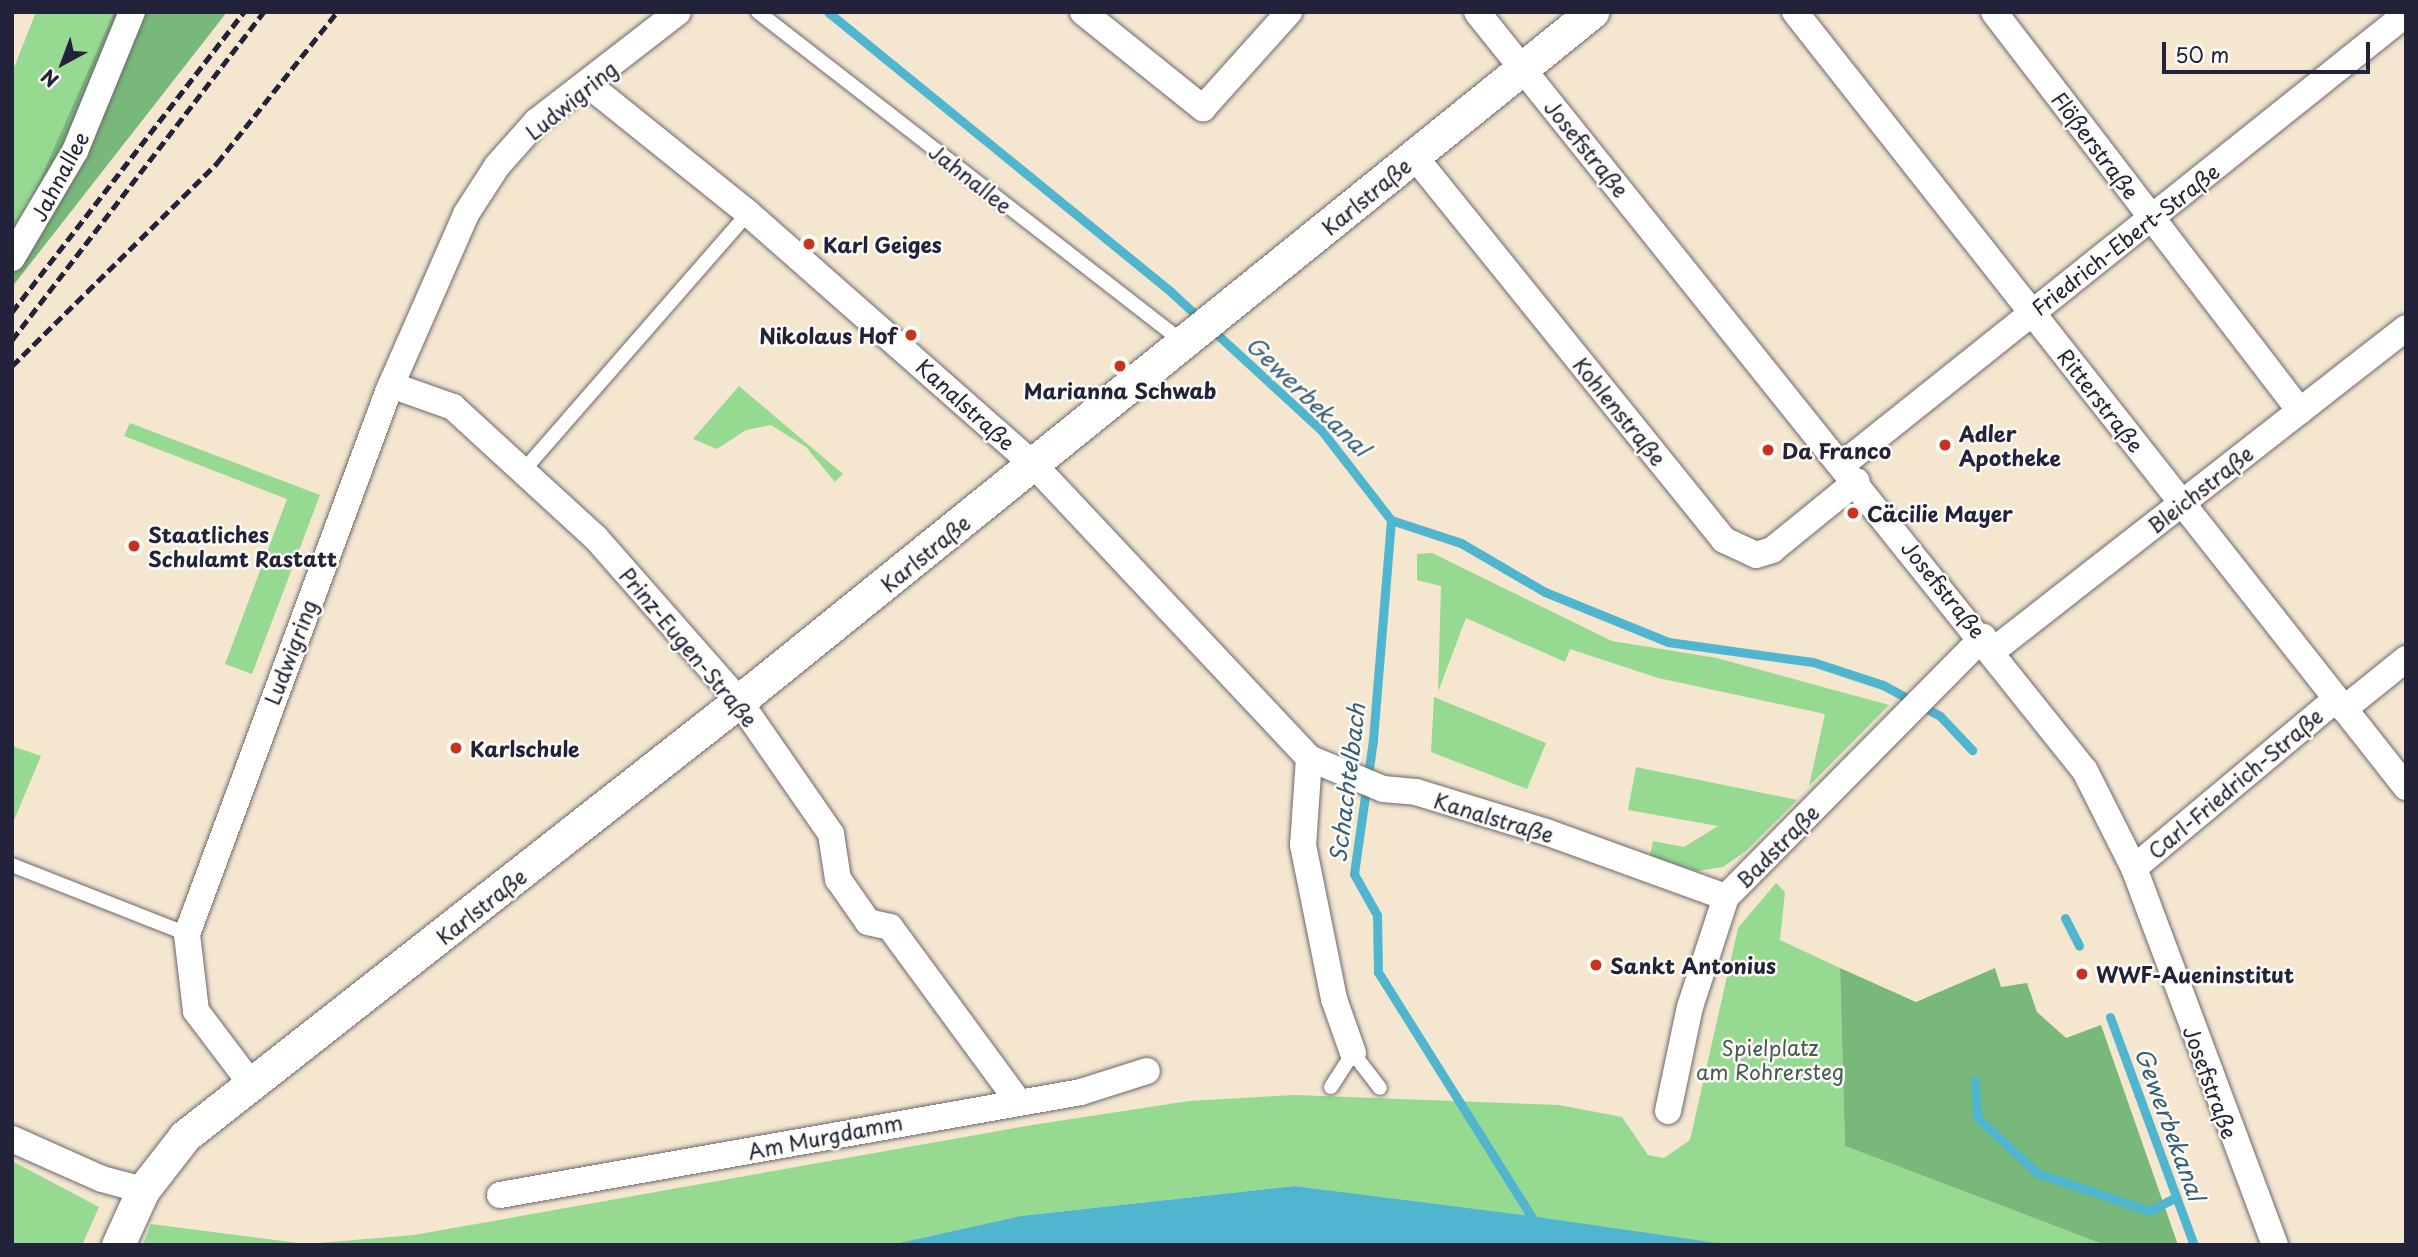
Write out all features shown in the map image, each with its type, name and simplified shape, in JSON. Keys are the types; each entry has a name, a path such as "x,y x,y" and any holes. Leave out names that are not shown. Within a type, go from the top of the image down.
{"street":[{"name":"Jahnallee","path":"12,258 75,151 132,12"},
{"name":"Ludwigring","path":"252,1085 196,1011 187,934 391,385 466,214 497,166 537,121 590,86 678,12"},
{"path":"1083,12 1203,108 1289,12"},
{"name":"Josefstraße","path":"1477,12 1989,644 2085,771 2134,868 2275,1245"},
{"name":"Karlstraße","path":"252,1085 739,702 1592,12"},
{"name":"Ritterstraße","path":"1795,12 2406,788"},
{"name":"Flößerstraße","path":"1994,12 2300,411"},
{"name":"Friedrich-Ebert-Straße","path":"1850,473 2032,313 2153,219 2406,13"},
{"name":"Kanalstraße","path":"590,86 748,213 1034,465 1309,758 1347,777 1383,789 1416,792 1726,897"},
{"name":"Kohlenstraße","path":"1415,157 1724,540 1756,555 1772,550 1850,473"},
{"name":"Bleichstraße","path":"1989,644 2182,503 2406,328"},
{"name":"Prinz-Eugen-Straße","path":"391,385 453,407 596,538 739,702 831,834 838,879 868,922 890,927 1017,1100"},
{"name":"Badstraße","path":"1668,1111 1690,1007 1726,897 1932,689 1989,644"},
{"name":"Carl-Friedrich-Straße","path":"2134,868 2340,704 2406,659"},
{"path":"1309,758 1302,796 1307,872 1334,999 1353,1053"},
{"name":"Am Murgdamm","path":"500,1195 1017,1100 1080,1093 1147,1071"},
{"path":"122,1232 143,1190 185,1136 252,1085"},
{"path":"12,1139 102,1179 143,1190"}],"lane":[{"name":"Jahnallee","path":"758,12 1185,343"},
{"path":"523,471 748,213"},
{"path":"12,865 187,934"},
{"path":"1331,1087 1353,1053 1380,1088"}],"green space":[{"path":"36,12 114,12 12,243 12,73"},
{"path":"114,12 227,12 12,287 12,243"},
{"path":"739,386 843,474 835,482 806,447 771,425 746,430 717,449 693,439"},
{"path":"130,423 320,495 252,674 225,664 287,499 124,436"},
{"path":"1432,553 1612,641 1717,658 1889,705 1809,786 1825,714 1658,678 1570,649 1565,662 1466,618 1438,692 1441,586 1417,580 1417,554"},
{"path":"1434,697 1546,743 1527,789 1431,752"},
{"path":"12,746 41,756 12,825"},
{"path":"1636,767 1797,800 1746,851 1723,867 1697,871 1650,856 1653,841 1684,847 1718,826 1628,810"},
{"name":"Spielplatz am Rohrersteg","path":"1776,883 1785,892 1780,940 1840,968 1845,1146 2105,1245 1731,1245 1294,1186 1020,1216 890,1245 143,1245 151,1224 306,1244 414,1235 1032,1125 1189,1101 1294,1095 1559,1105 1622,1117 1648,1155 1664,1158 1690,1140 1738,928"},
{"path":"1840,968 1916,1002 1995,968 2001,987 2027,983 2037,1012 2066,1038 2101,1025 2178,1245 2105,1245 1845,1146"},
{"path":"12,1161 99,1207 82,1245 12,1245"}],"water":[{"path":"1294,1186 1731,1245 890,1245 1020,1216"}],"waterway":[{"name":"Gewerbekanal","path":"828,12 1171,292 1322,431 1391,520 1461,543 1545,592 1668,642 1813,662 1883,685 1940,716 1972,750"},
{"name":"Schachtelbach","path":"1391,520 1373,740 1354,874 1377,915 1378,972 1537,1225"},
{"name":"Gewerbekanal","path":"2065,918 2079,946"},
{"name":"Gewerbekanal","path":"2110,1017 2194,1245"},
{"path":"1975,1080 1977,1117 2037,1173 2149,1211 2176,1197"}],"railway":[{"path":"12,312 244,12"},
{"path":"12,340 264,12"},
{"path":"12,366 217,163 337,12"}],"place":[{"name":"Karl Geiges","path":"809,244"},
{"name":"Nikolaus Hof","path":"911,335"},
{"name":"Marianna Schwab","path":"1120,366"},
{"name":"Adler Apotheke","path":"1945,445"},
{"name":"Da Franco","path":"1768,450"},
{"name":"Cäcilie Mayer","path":"1853,513"},
{"name":"Staatliches Schulamt Rastatt","path":"134,546"},
{"name":"Karlschule","path":"456,748"},
{"name":"Sankt Antonius","path":"1596,965"},
{"name":"WWF-Aueninstitut","path":"2082,974"}]}
